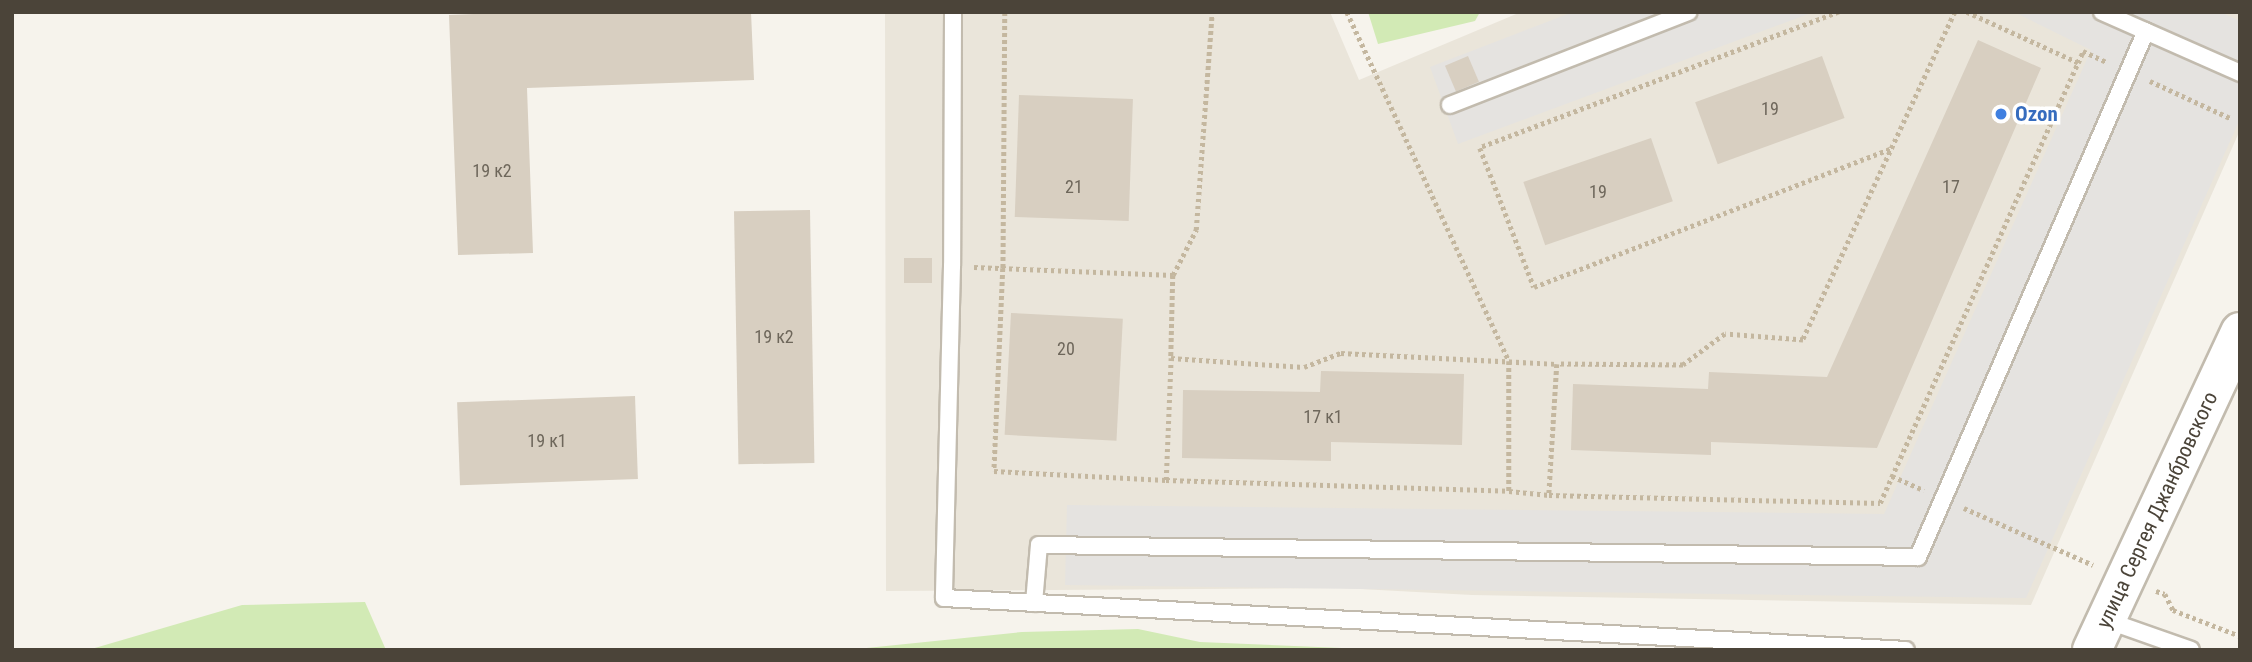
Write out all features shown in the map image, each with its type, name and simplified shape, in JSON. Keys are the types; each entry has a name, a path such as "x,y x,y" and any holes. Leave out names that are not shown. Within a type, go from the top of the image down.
{"street":[{"name":"улица Сергея Джанбровского","path":"2099,635 2240,332"}],"lane":[{"path":"953,12 952,266 944,598 1906,650"},
{"path":"1450,105 1688,12"},
{"path":"2102,12 2240,73"},
{"path":"1034,603 1039,545 1918,556 2146,32"},
{"path":"2099,635 2191,650"}],"path":[{"path":"1005,12 1003,268 994,471 1166,480 1509,491 1549,495 1880,503 2078,62 1966,12"},
{"path":"1166,480 1173,275 1196,230 1212,12"},
{"path":"1347,12 1509,361 1509,491"},
{"path":"1839,12 1480,148 1534,287 1892,148"},
{"path":"1171,358 1304,367 1341,353 1557,364 1683,365 1725,334 1803,340 1955,12"},
{"path":"952,266 1173,275"},
{"path":"1549,495 1557,364"},
{"path":"1892,476 2125,579 2165,594 2173,610 2240,636"}],"shaded area":[{"path":"885,12 1330,12 1359,80 1521,12 2240,12 2240,130 2031,605 1472,595 1342,588 886,591"},
{"path":"1573,12 1814,12 1458,144 1430,67"},
{"path":"2014,12 2220,12 2240,21 2240,119 2026,598 1065,585 1067,505 1884,514 2091,50"}],"green space":[{"path":"1368,12 1480,12 1475,21 1378,44"},
{"path":"365,602 386,650 88,650 242,605"},
{"path":"1138,629 1200,642 1390,650 847,650 1022,632"}],"building":[{"path":"526,12 751,12 754,80 527,88 533,253 458,255 449,15"},
{"path":"1978,40 2041,68 1877,448 1711,442 1711,455 1571,450 1573,384 1708,389 1709,372 1827,377"},
{"path":"1468,56 1479,82 1456,92 1445,66"},
{"path":"1822,56 1845,118 1718,164 1695,102"},
{"path":"1019,95 1133,99 1129,221 1015,217"},
{"path":"1651,138 1673,201 1545,245 1523,182"},
{"path":"810,210 814,463 738,464 734,211"},
{"path":"904,258 932,258 932,283 904,283"},
{"path":"1011,313 1123,319 1116,441 1005,435"},
{"path":"1321,371 1464,374 1462,445 1331,442 1331,461 1182,458 1183,390 1320,392"},
{"path":"635,396 638,479 460,485 457,402"}],"place":[{"name":"Ozon","path":"2001,114"}]}
